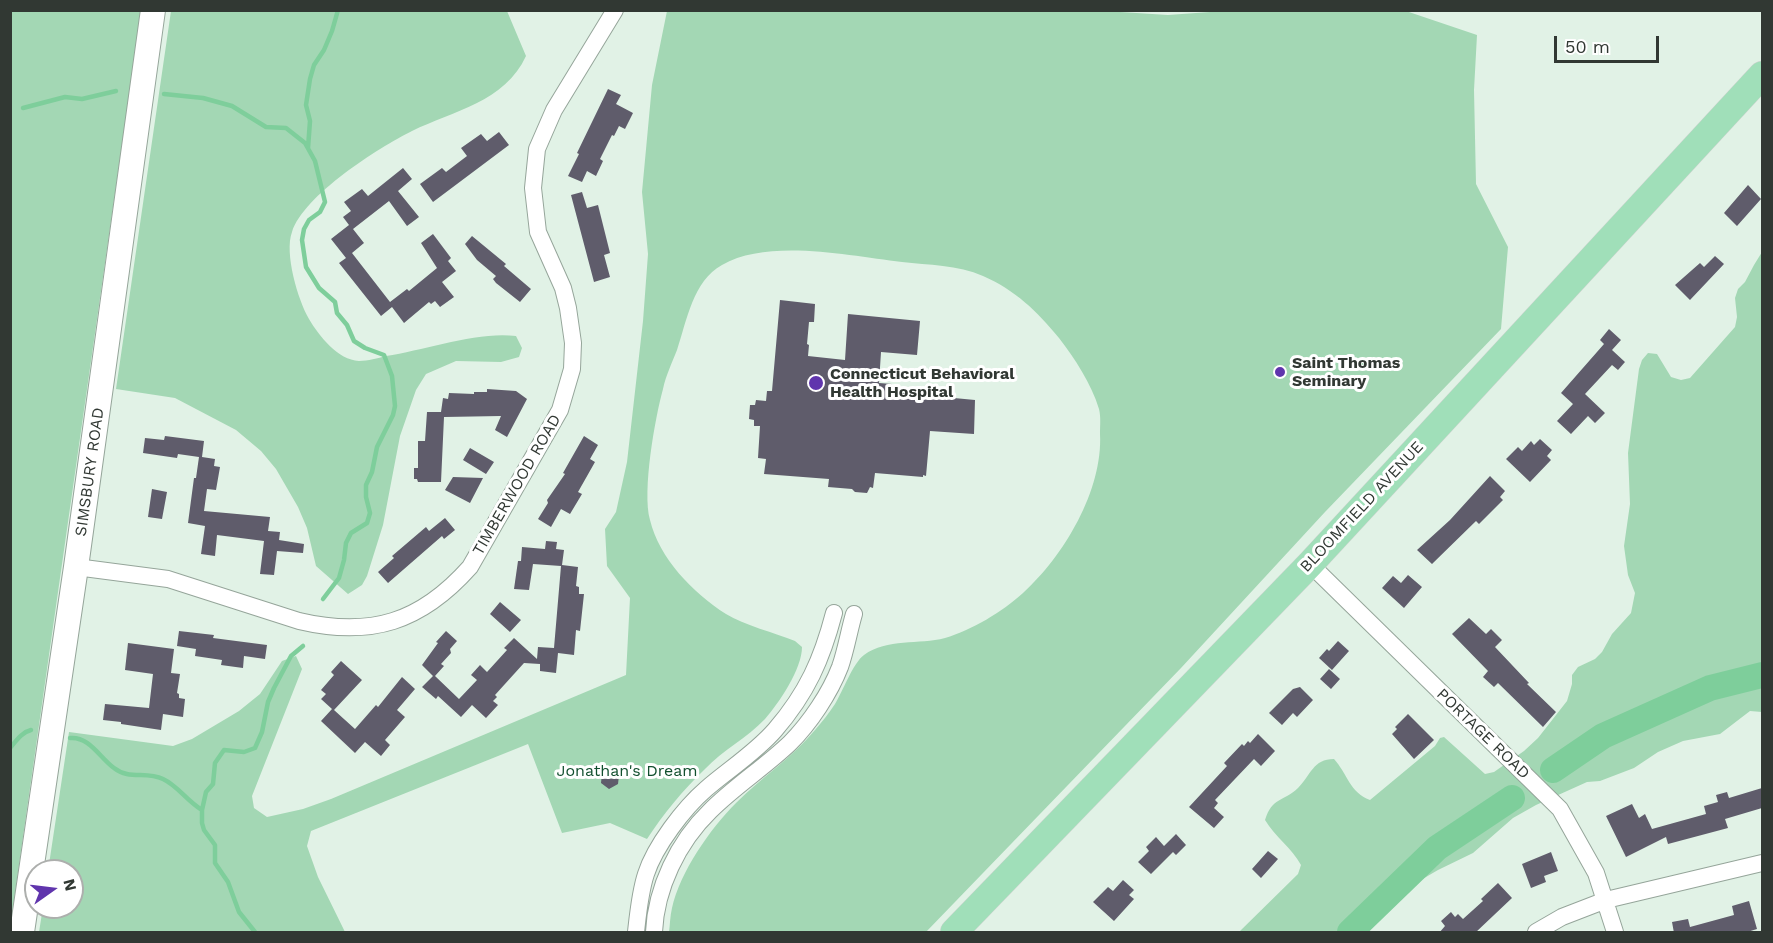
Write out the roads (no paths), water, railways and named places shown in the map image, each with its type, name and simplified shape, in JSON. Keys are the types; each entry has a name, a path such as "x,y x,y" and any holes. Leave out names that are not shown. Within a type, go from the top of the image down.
{"main road":[{"name":"SIMSBURY ROAD","path":"22,933 76,567 153,10"},
{"name":"BLOOMFIELD AVENUE","path":"954,933 1310,564 1762,75"}],"street":[{"name":"TIMBERWOOD ROAD","path":"76,567 153,576 299,621 344,627 380,625 407,617 435,600 457,581 470,567 560,410 567,388 572,369 571,325 563,288 538,232 533,188 537,149 554,110 615,10"},
{"name":"PORTAGE ROAD","path":"1310,564 1560,809 1596,873 1615,933"},
{"path":"636,933 645,874 662,843 704,790 759,746 798,702 812,678 825,646 834,613"},
{"path":"654,933 657,906 662,890 683,844 709,812 790,742 808,720 840,667 854,614"},
{"path":"1536,933 1562,917 1606,900 1762,863"}],"waterway":[{"path":"308,148 310,121 306,105 310,79 314,65 324,50 332,31 338,10"},
{"path":"23,108 65,97 82,99 116,91"},
{"path":"164,94 203,98 232,106 266,127 286,128 305,143 315,161 325,202 320,212 309,220 304,229 302,240 306,267 319,288 335,302 337,313 347,325 354,341 384,355 392,376 395,406 377,447 372,472 366,485 370,513 367,523 351,533 346,543 339,578 323,599"},
{"path":"255,932 239,912 228,882 215,863 215,845 204,830 202,810 206,792 213,784 215,763 224,750 244,752 255,748 262,732 268,702 274,688 291,656 303,646"},
{"path":"1553,770 1603,736 1710,688 1762,675"},
{"path":"10,748 22,735 31,730"},
{"path":"70,738 77,738 89,744 120,772 163,779 202,810"},
{"path":"1350,932 1437,848 1512,798"}],"place":[{"name":"Saint Thomas Seminary","path":"1280,372"},
{"name":"Connecticut Behavioral Health Hospital","path":"816,383"}],"park label":[{"name":"Jonathan's Dream","path":"627,771"}]}
